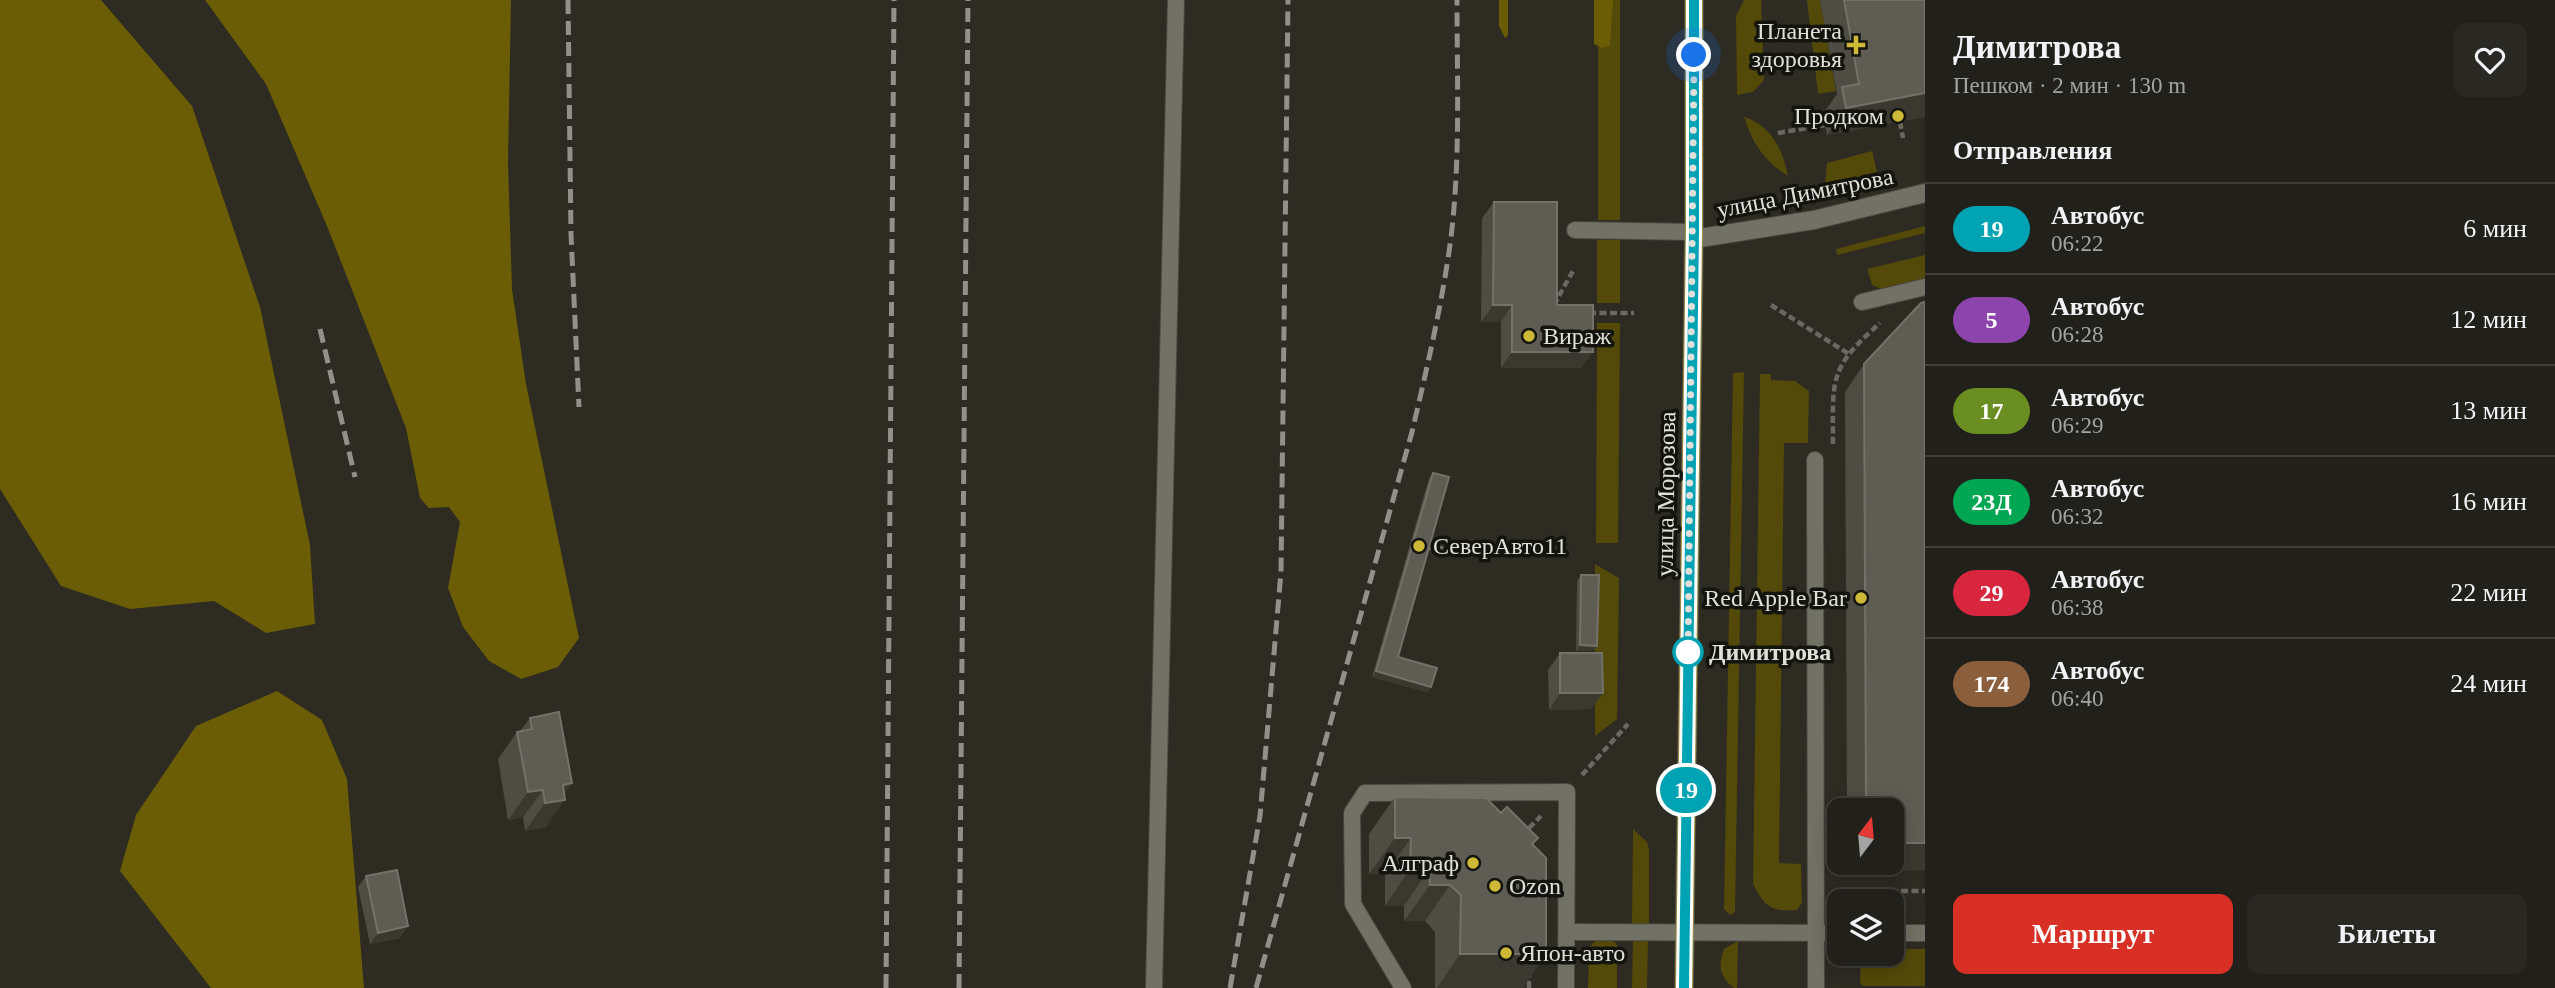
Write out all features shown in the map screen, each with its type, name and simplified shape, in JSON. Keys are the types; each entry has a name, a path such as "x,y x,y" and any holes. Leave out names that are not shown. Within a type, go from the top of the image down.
{"main road":[{"name":"улица Морозова","path":"1684,988 1694,236 1694,0"}],"street":[{"name":"улица Димитрова","path":"1694,236 1814,220 1925,193"}],"lane":[{"path":"1154,988 1176,0"},
{"path":"1575,230 1694,236"},
{"path":"1862,302 1925,287"},
{"path":"1815,460 1816,988"},
{"path":"1403,988 1353,904 1352,813 1365,793 1567,792 1566,988"},
{"path":"1567,932 1827,933"},
{"path":"1904,933 1925,933"}],"path":[{"path":"1900,122 1903,138"},
{"path":"1778,133 1825,125"},
{"path":"1549,313 1574,269"},
{"path":"1771,305 1849,354"},
{"path":"1585,313 1634,313"},
{"path":"1426,548 1539,552"},
{"path":"1520,825 1529,828 1530,832"},
{"path":"1904,891 1925,891"},
{"path":"1529,988 1530,963"}],"shaded area":[{"path":"0,0 101,0 192,106 260,307 310,545 315,624 266,633 214,601 130,609 61,586 0,489"},
{"path":"205,0 511,0 508,163 512,289 526,384 579,638 558,667 521,679 489,661 463,627 448,588 460,522 449,507 429,508 420,498 406,428 327,226 266,84"},
{"path":"1499,0 1508,0 1508,35 1505,38 1499,26"},
{"path":"1594,0 1613,0 1610,46 1602,48 1594,44"},
{"path":"1598,0 1620,0 1620,220 1598,220"},
{"path":"1744,0 1761,0 1764,80 1753,92 1737,95 1736,16"},
{"path":"1807,0 1820,0 1836,91 1818,94"},
{"path":"1744,117 1762,126 1774,140 1783,157 1788,176 1760,151"},
{"path":"1872,151 1877,172 1825,185 1827,163"},
{"path":"1925,226 1925,233 1837,255 1836,249"},
{"path":"1597,240 1620,240 1620,303 1597,303"},
{"path":"1925,255 1925,279 1881,289 1872,285 1867,269"},
{"path":"1597,323 1620,323 1618,543 1596,543"},
{"path":"1744,372 1735,912 1730,915 1724,909 1733,373"},
{"path":"1760,374 1771,374 1771,380 1795,381 1809,391 1808,443 1784,443 1779,863 1801,864 1802,903 1797,910 1775,909 1765,903 1753,884"},
{"path":"1595,564 1619,578 1619,584 1617,719 1595,736"},
{"path":"277,691 322,720 347,779 364,988 211,988 120,871 136,815 196,726"},
{"path":"1633,829 1647,842 1649,849 1649,924 1632,924"},
{"path":"1597,939 1612,939 1617,945 1617,988 1588,988 1589,948"},
{"path":"1633,940 1648,940 1647,988 1632,988"},
{"path":"1738,941 1737,988 1734,988 1723,975 1721,960 1724,949"},
{"path":"1904,949 1925,949 1925,986 1863,986 1860,983 1861,966 1904,966"}],"building":[{"path":"1844,0 1925,0 1925,93 1846,108 1842,87 1859,84"},
{"path":"1494,202 1557,202 1557,305 1593,305 1593,352 1512,352 1512,305 1493,305"},
{"path":"1925,302 1925,843 1906,843 1904,798 1866,798 1864,364 1921,303"},
{"path":"1433,473 1449,477 1398,657 1437,668 1431,687 1376,671"},
{"path":"1581,575 1599,575 1597,646 1580,645"},
{"path":"1560,653 1602,653 1603,693 1560,693"},
{"path":"559,712 572,783 563,785 565,800 545,803 543,790 528,792 517,732 532,729 530,718"},
{"path":"1395,797 1486,798 1501,813 1507,807 1538,838 1532,844 1546,858 1546,954 1460,954 1461,895 1450,885 1430,885 1429,869 1410,869 1411,838 1395,838"},
{"path":"397,870 408,926 378,933 366,876"}],"railway":[{"path":"568,0 571,234 579,407"},
{"path":"886,988 894,0"},
{"path":"959,988 968,0"},
{"path":"1230,988 1260,816 1281,572 1288,0"},
{"path":"1256,988 1412,432 1437,320 1449,252 1455,190 1457,0"},
{"path":"320,329 355,477"}],"bus line":[{"name":"19","path":"1684,988 1694,232 1694,0"}],"place":[{"name":"Планета здоровья","path":"1856,45"},
{"name":"Продком","path":"1898,116"},
{"name":"Вираж","path":"1529,336"},
{"name":"СеверАвто11","path":"1419,546"},
{"name":"Red Apple Bar","path":"1861,598"},
{"name":"Димитрова","path":"1688,652"},
{"name":"Алграф","path":"1473,863"},
{"name":"Ozon","path":"1495,886"},
{"name":"Япон-авто","path":"1506,953"}],"route":[{"path":"1688,652 1688,662 1694,55"}]}
